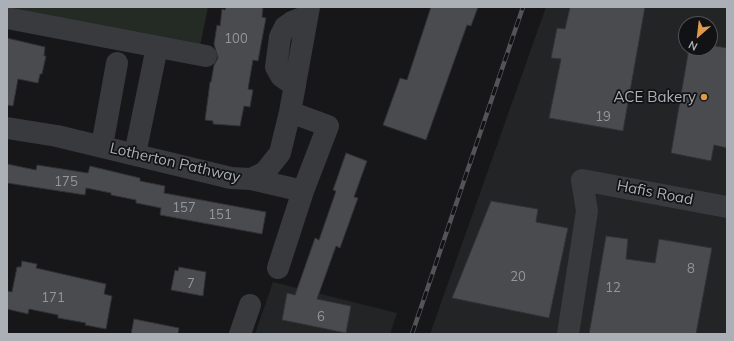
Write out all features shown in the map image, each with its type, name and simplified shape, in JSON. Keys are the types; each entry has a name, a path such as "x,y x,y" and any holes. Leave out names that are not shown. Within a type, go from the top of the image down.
{"street":[{"name":"Lotherton Pathway","path":"7,128 57,136 102,146 231,178 251,179 265,172 277,159 280,153 290,112 308,11"},
{"path":"7,18 206,56"},
{"path":"135,154 156,47"},
{"path":"102,146 117,63"},
{"path":"278,268 303,191 328,126 290,112"},
{"path":"251,179 303,191"},
{"name":"Hafis Road","path":"568,334 587,211 582,180 727,207"},
{"path":"240,334 250,305"}],"shaded area":[{"path":"7,7 208,7 200,46"},
{"path":"546,7 727,7 727,334 430,334"},
{"path":"273,282 397,313 390,334 255,334"}],"building":[{"path":"226,7 263,7 262,17 266,18 258,61 253,60 248,89 253,90 250,107 244,106 240,126 213,124 213,121 205,120 210,82 214,65 218,58 214,44 217,25 220,26 222,9 225,10"},
{"path":"431,7 478,7 471,26 467,25 426,140 383,125 400,78 407,80"},
{"path":"570,7 645,7 623,131 549,118 561,59 551,58 557,28 565,29"},
{"path":"7,38 45,47 44,56 46,56 42,74 40,74 38,83 18,79 13,106 7,105"},
{"name":"ACE Bakery","path":"718,46 727,48 727,148 714,145 711,161 671,153 688,56 718,56"},
{"path":"346,153 367,161 354,197 358,198 340,248 336,246 317,299 351,306 346,333 282,320 287,293 295,295 315,238 319,240 336,191 333,190"},
{"path":"7,164 36,170 37,165 88,173 90,166 140,178 140,181 165,186 164,193 266,212 262,234 160,215 161,208 136,203 136,200 111,195 111,193 86,188 85,195 7,183"},
{"path":"491,201 538,209 536,222 568,228 549,318 452,298"},
{"path":"606,236 628,239 626,259 655,263 659,239 712,248 696,334 589,334"},
{"path":"22,261 37,264 36,268 106,284 104,294 112,296 106,329 85,325 86,323 58,318 58,315 29,309 28,314 7,309 7,291 12,292 17,267 21,267"},
{"path":"179,267 206,272 203,296 171,290 175,270 178,271"},
{"path":"134,319 179,328 178,334 131,334"}],"railway":[{"path":"412,334 523,7"}],"place":[{"name":"ACE Bakery","path":"704,97"}]}
